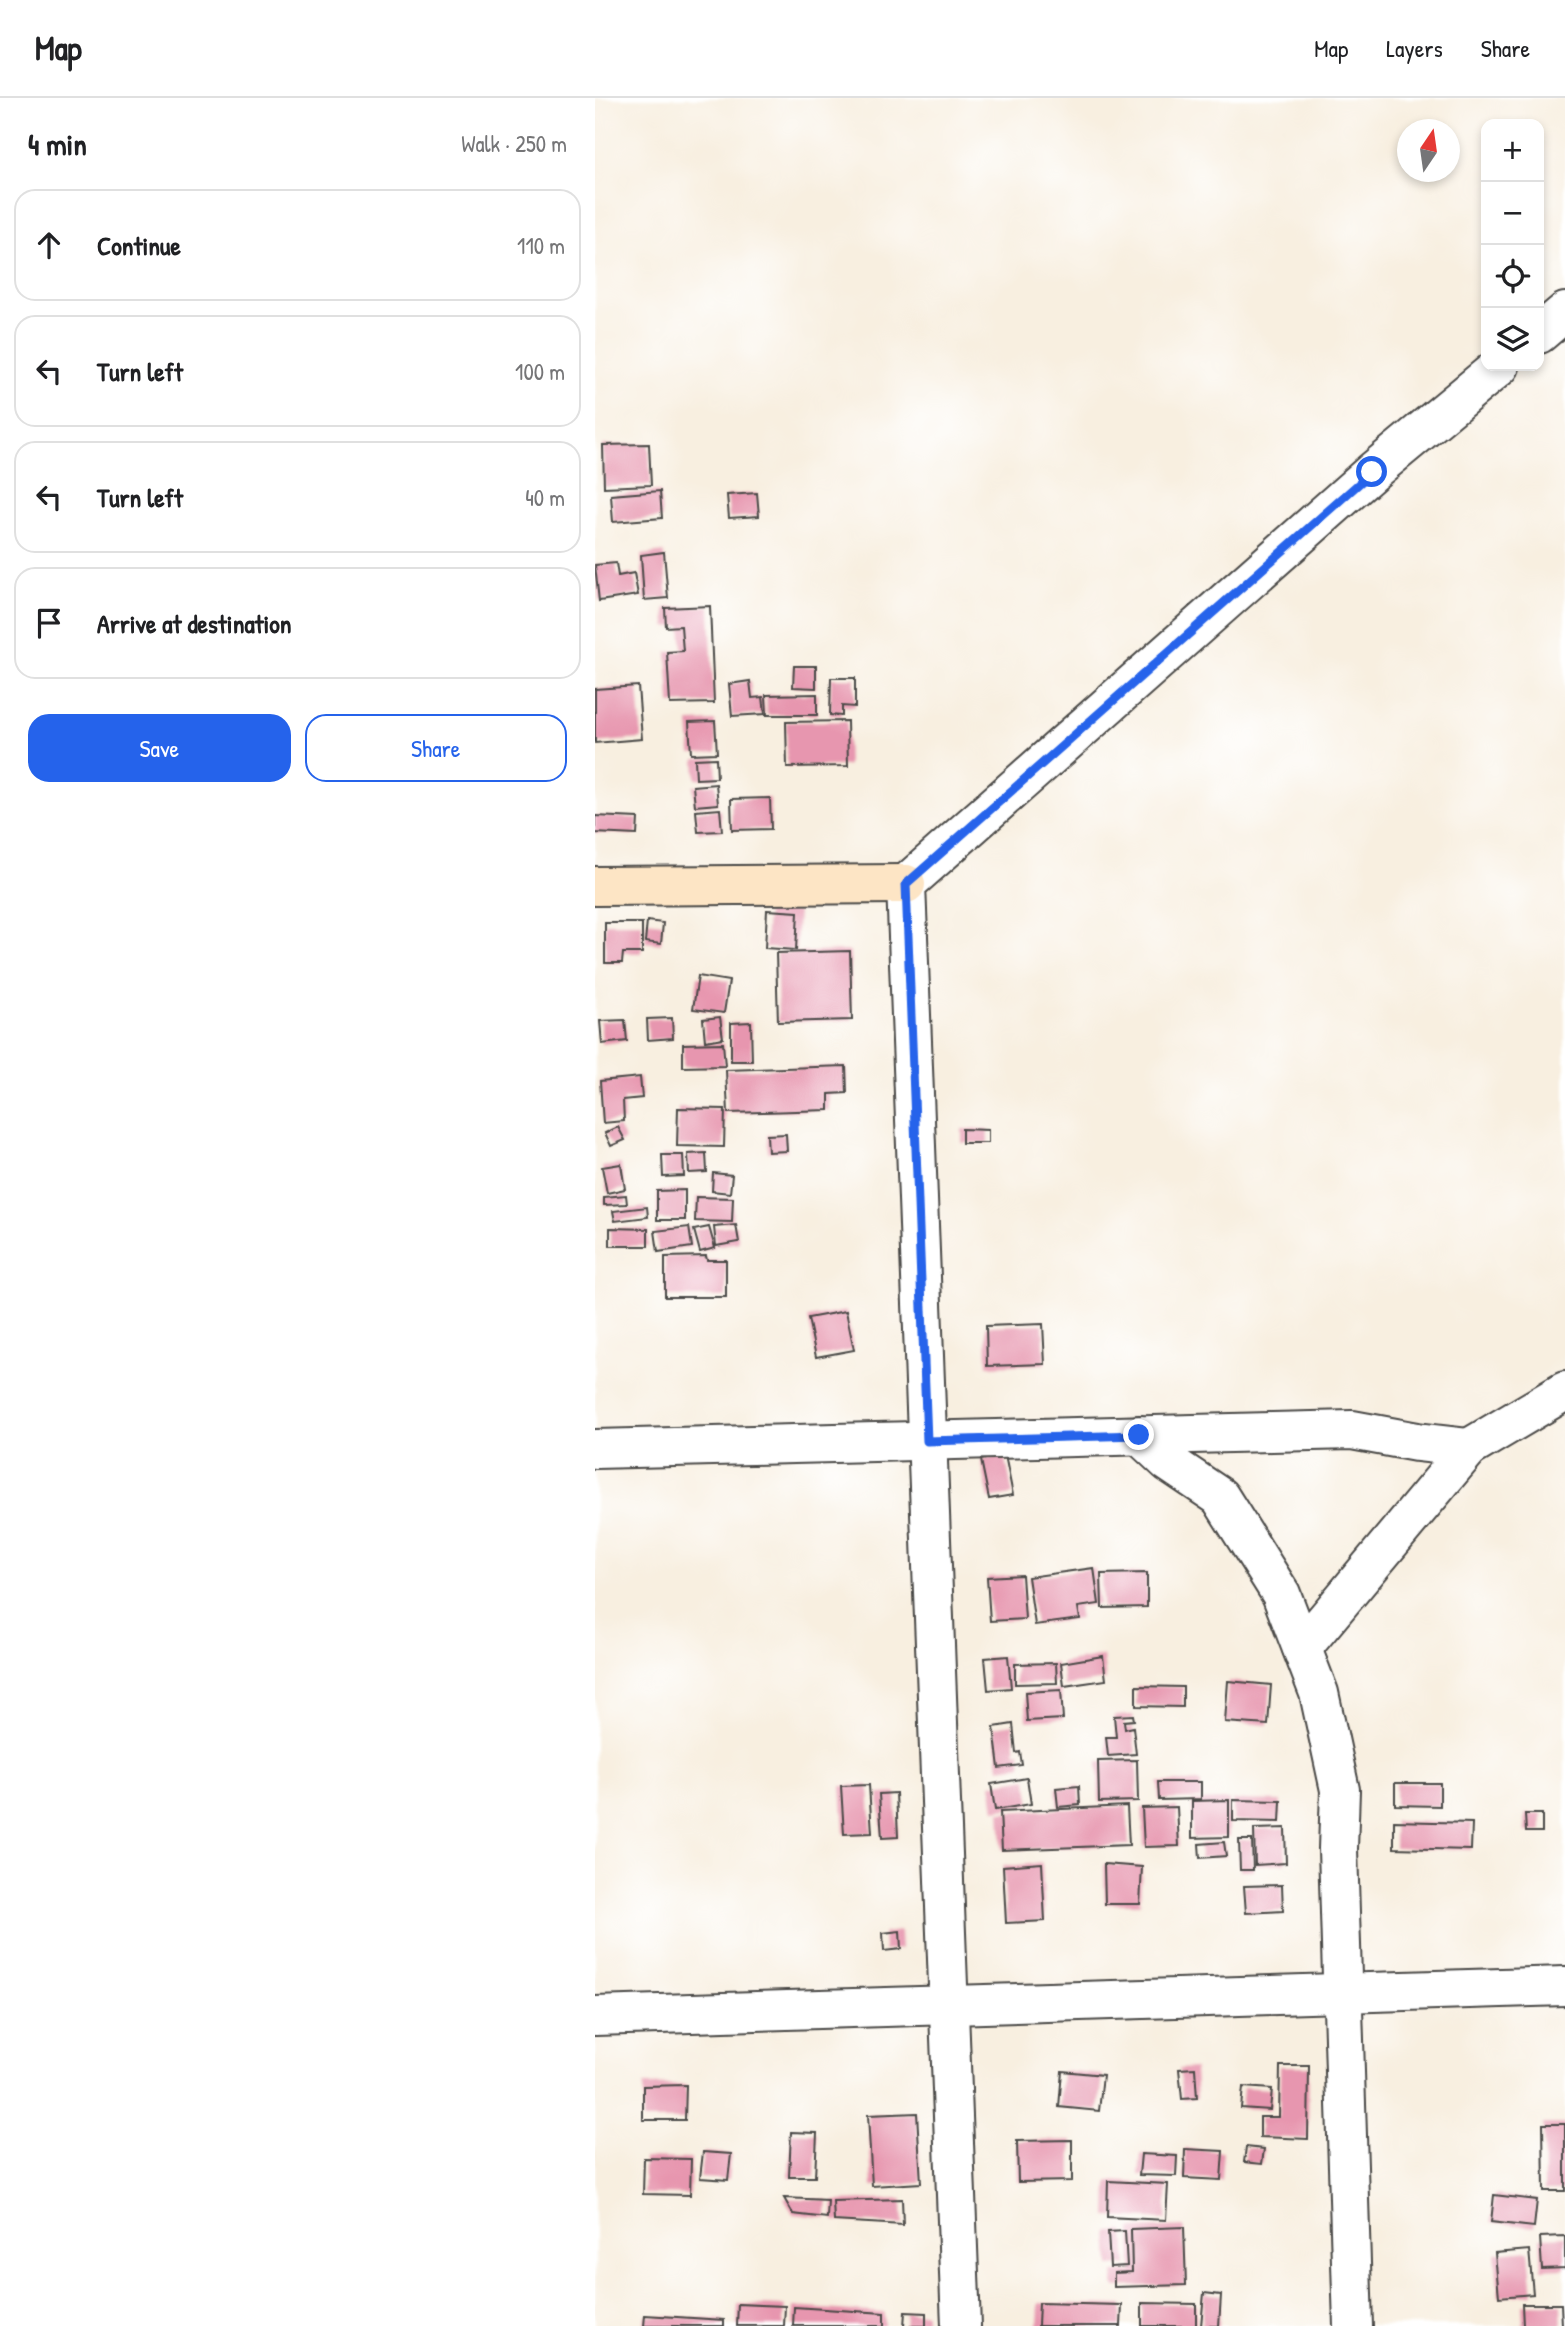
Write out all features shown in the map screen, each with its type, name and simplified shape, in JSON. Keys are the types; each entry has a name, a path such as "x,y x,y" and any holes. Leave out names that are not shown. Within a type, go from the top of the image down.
{"street":[{"path":"1544,330 1565,312"},
{"path":"595,886 906,884 1372,472 1494,371"},
{"path":"906,884 961,2326"},
{"path":"1302,1648 1469,1448 1565,1391"},
{"path":"595,1449 1352,1430 1469,1448"},
{"path":"1139,1435 1168,1462 1220,1497 1281,1594 1319,1693 1340,1790 1338,1849 1353,2326"},
{"path":"595,2016 1565,1986"}],"building":[{"path":"649,444 651,485 604,487 603,445"},
{"path":"660,491 662,518 613,522 611,495"},
{"path":"757,493 759,516 729,518 727,495"},
{"path":"664,552 668,598 644,600 641,555"},
{"path":"616,563 618,576 634,573 638,595 599,601 595,565"},
{"path":"710,606 714,703 670,704 667,652 683,651 681,626 666,627 665,608"},
{"path":"794,666 816,666 816,688 793,687"},
{"path":"831,678 855,678 855,707 842,706 842,716 830,715"},
{"path":"750,681 752,698 763,697 765,714 732,716 729,684"},
{"path":"638,686 642,739 595,743 595,689"},
{"path":"817,694 817,715 767,715 766,695"},
{"path":"715,721 717,753 691,754 689,722"},
{"path":"847,721 848,766 787,767 786,722"},
{"path":"716,758 717,778 696,779 695,759"},
{"path":"716,784 718,804 695,806 693,786"},
{"path":"770,798 771,829 732,830 731,799"},
{"path":"720,809 722,831 698,832 696,811"},
{"path":"595,816 638,818 637,835 595,833"},
{"path":"767,910 798,912 796,950 765,948"},
{"path":"647,921 663,923 661,944 645,942"},
{"path":"605,923 642,923 642,953 623,953 622,963 605,963"},
{"path":"850,951 852,1020 778,1022 776,953"},
{"path":"698,976 729,981 724,1013 693,1009"},
{"path":"720,1017 723,1038 705,1041 703,1019"},
{"path":"672,1018 673,1038 648,1040 647,1019"},
{"path":"625,1020 627,1041 602,1044 600,1021"},
{"path":"751,1022 752,1061 731,1061 731,1023"},
{"path":"723,1043 725,1066 683,1067 683,1044"},
{"path":"846,1066 847,1093 829,1094 829,1110 728,1113 726,1070"},
{"path":"640,1077 642,1098 623,1100 624,1121 603,1123 600,1081"},
{"path":"678,1108 725,1109 724,1147 677,1146"},
{"path":"618,1127 625,1140 611,1146 605,1133"},
{"path":"962,1129 988,1130 988,1143 962,1143"},
{"path":"786,1134 787,1151 768,1152 767,1135"},
{"path":"706,1153 707,1172 689,1173 688,1154"},
{"path":"662,1155 683,1155 684,1176 663,1177"},
{"path":"621,1164 625,1189 607,1193 602,1167"},
{"path":"713,1173 732,1175 730,1193 712,1191"},
{"path":"685,1190 685,1220 657,1220 657,1191"},
{"path":"626,1195 627,1204 604,1205 604,1197"},
{"path":"696,1197 733,1198 732,1222 695,1221"},
{"path":"647,1207 648,1217 615,1221 613,1211"},
{"path":"736,1225 739,1242 716,1246 714,1227"},
{"path":"689,1227 692,1247 658,1252 655,1231"},
{"path":"709,1227 715,1248 700,1252 694,1230"},
{"path":"610,1228 648,1229 648,1246 610,1246"},
{"path":"706,1256 707,1260 726,1260 726,1297 665,1297 665,1257"},
{"path":"846,1311 854,1350 816,1357 808,1318"},
{"path":"1043,1324 1045,1364 987,1366 986,1326"},
{"path":"1005,1455 1013,1495 989,1499 981,1460"},
{"path":"1094,1568 1099,1604 1078,1607 1080,1619 1035,1625 1028,1577"},
{"path":"1147,1573 1147,1607 1102,1608 1101,1574"},
{"path":"1022,1575 1025,1619 990,1621 987,1577"},
{"path":"1008,1656 1011,1688 988,1690 985,1658"},
{"path":"1103,1656 1106,1680 1064,1686 1061,1663"},
{"path":"1056,1663 1057,1683 1015,1684 1015,1664"},
{"path":"1228,1681 1271,1685 1268,1725 1225,1722"},
{"path":"1136,1686 1183,1687 1183,1707 1136,1706"},
{"path":"1061,1690 1063,1719 1027,1721 1025,1692"},
{"path":"1133,1715 1134,1720 1124,1721 1125,1729 1133,1727 1136,1754 1108,1756 1106,1737 1116,1737 1114,1716"},
{"path":"1013,1724 1016,1753 1020,1752 1022,1765 999,1768 994,1727"},
{"path":"1137,1760 1138,1801 1099,1802 1098,1761"},
{"path":"1027,1778 1031,1804 995,1810 991,1784"},
{"path":"1158,1782 1201,1782 1201,1799 1159,1800"},
{"path":"1395,1783 1440,1783 1440,1806 1395,1805"},
{"path":"869,1785 872,1833 844,1834 841,1786"},
{"path":"1079,1786 1080,1805 1058,1807 1056,1788"},
{"path":"896,1793 898,1837 882,1838 879,1794"},
{"path":"1229,1800 1229,1837 1192,1838 1192,1801"},
{"path":"1233,1800 1281,1801 1280,1822 1233,1821"},
{"path":"1127,1806 1129,1845 1002,1850 1000,1812"},
{"path":"1177,1807 1179,1846 1144,1847 1142,1808"},
{"path":"1525,1814 1542,1814 1542,1832 1526,1832"},
{"path":"1394,1821 1472,1823 1471,1850 1394,1848"},
{"path":"1285,1828 1286,1863 1255,1865 1254,1829"},
{"path":"1239,1840 1252,1840 1253,1870 1240,1870"},
{"path":"1224,1842 1226,1856 1200,1858 1199,1844"},
{"path":"1042,1863 1045,1921 1006,1923 1003,1866"},
{"path":"1104,1864 1142,1867 1140,1904 1105,1904"},
{"path":"1282,1885 1283,1911 1246,1913 1244,1886"},
{"path":"900,1931 901,1949 884,1951 883,1933"},
{"path":"1280,2066 1309,2066 1308,2139 1260,2137 1260,2117 1279,2117"},
{"path":"1195,2068 1197,2098 1182,2099 1179,2069"},
{"path":"1062,2071 1103,2075 1099,2111 1059,2107"},
{"path":"686,2085 685,2120 643,2120 643,2086"},
{"path":"1243,2087 1272,2089 1270,2110 1241,2108"},
{"path":"917,2113 921,2183 872,2186 868,2115"},
{"path":"1543,2124 1565,2124 1565,2191 1544,2191"},
{"path":"791,2132 817,2133 815,2177 789,2177"},
{"path":"1072,2140 1072,2181 1018,2182 1017,2141"},
{"path":"1246,2147 1264,2149 1262,2164 1244,2162"},
{"path":"1185,2149 1223,2151 1221,2180 1184,2178"},
{"path":"703,2152 731,2154 728,2180 700,2178"},
{"path":"1141,2154 1177,2156 1176,2176 1139,2175"},
{"path":"644,2158 691,2159 690,2195 643,2194"},
{"path":"1108,2181 1168,2184 1166,2220 1107,2217"},
{"path":"1494,2195 1537,2200 1534,2227 1491,2222"},
{"path":"784,2198 828,2200 827,2218 793,2214"},
{"path":"902,2199 903,2225 834,2221 833,2201"},
{"path":"1184,2227 1186,2285 1114,2287 1114,2273 1132,2272 1131,2229"},
{"path":"1125,2231 1127,2266 1110,2267 1108,2232"},
{"path":"1565,2236 1565,2268 1542,2269 1540,2237"},
{"path":"1529,2250 1533,2294 1499,2297 1495,2253"},
{"path":"1204,2293 1221,2295 1219,2326 1201,2326"},
{"path":"1039,2303 1122,2305 1121,2326 1038,2326"},
{"path":"1142,2303 1196,2304 1196,2326 1142,2326"},
{"path":"738,2304 785,2306 784,2326 737,2326"},
{"path":"1522,2304 1561,2304 1562,2326 1523,2326"},
{"path":"794,2307 884,2313 884,2326 793,2326"},
{"path":"905,2312 926,2313 926,2326 904,2326"},
{"path":"645,2315 724,2320 724,2326 644,2326"}],"route":[{"path":"1139,1435 927,1441 906,884 1372,472"}]}
